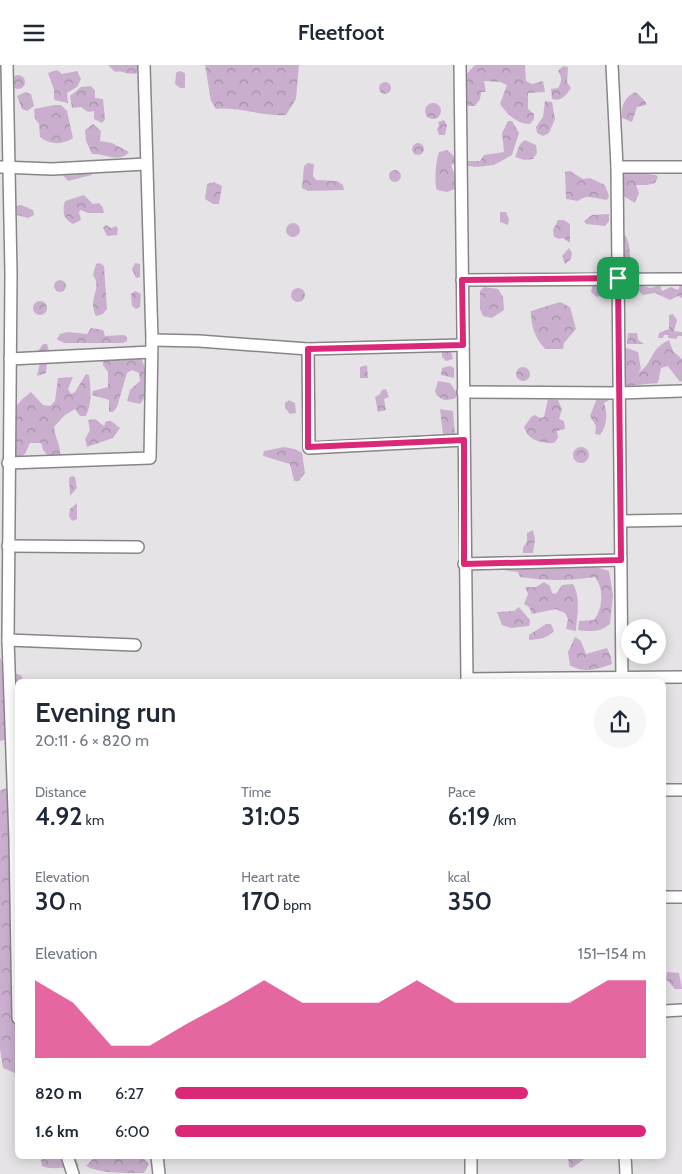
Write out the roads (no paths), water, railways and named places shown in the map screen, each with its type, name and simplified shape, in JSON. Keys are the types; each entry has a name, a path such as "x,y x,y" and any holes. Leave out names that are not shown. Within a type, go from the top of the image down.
{"street":[{"path":"7,65 4,167 10,359 5,383 8,463 4,493 8,546 4,612 15,734"},
{"path":"8,463 150,458 152,346 144,65"},
{"path":"460,65 464,564 467,679"},
{"path":"612,65 617,167 622,679 682,677"},
{"path":"4,167 52,169 146,164"},
{"path":"617,167 682,167"},
{"path":"462,280 682,279"},
{"path":"10,359 199,341 308,349 463,345"},
{"path":"308,349 309,448 464,440"},
{"path":"463,392 618,393 682,391"},
{"path":"621,521 682,520"},
{"path":"8,546 138,547"},
{"path":"464,564 621,560"},
{"path":"8,640 135,645"},
{"path":"666,790 682,790"},
{"path":"666,897 682,897"},
{"path":"666,1011 682,1010"},
{"path":"68,1159 73,1174"},
{"path":"157,1159 159,1174"},
{"path":"471,1159 471,1174"},
{"path":"625,1159 626,1174"}]}
